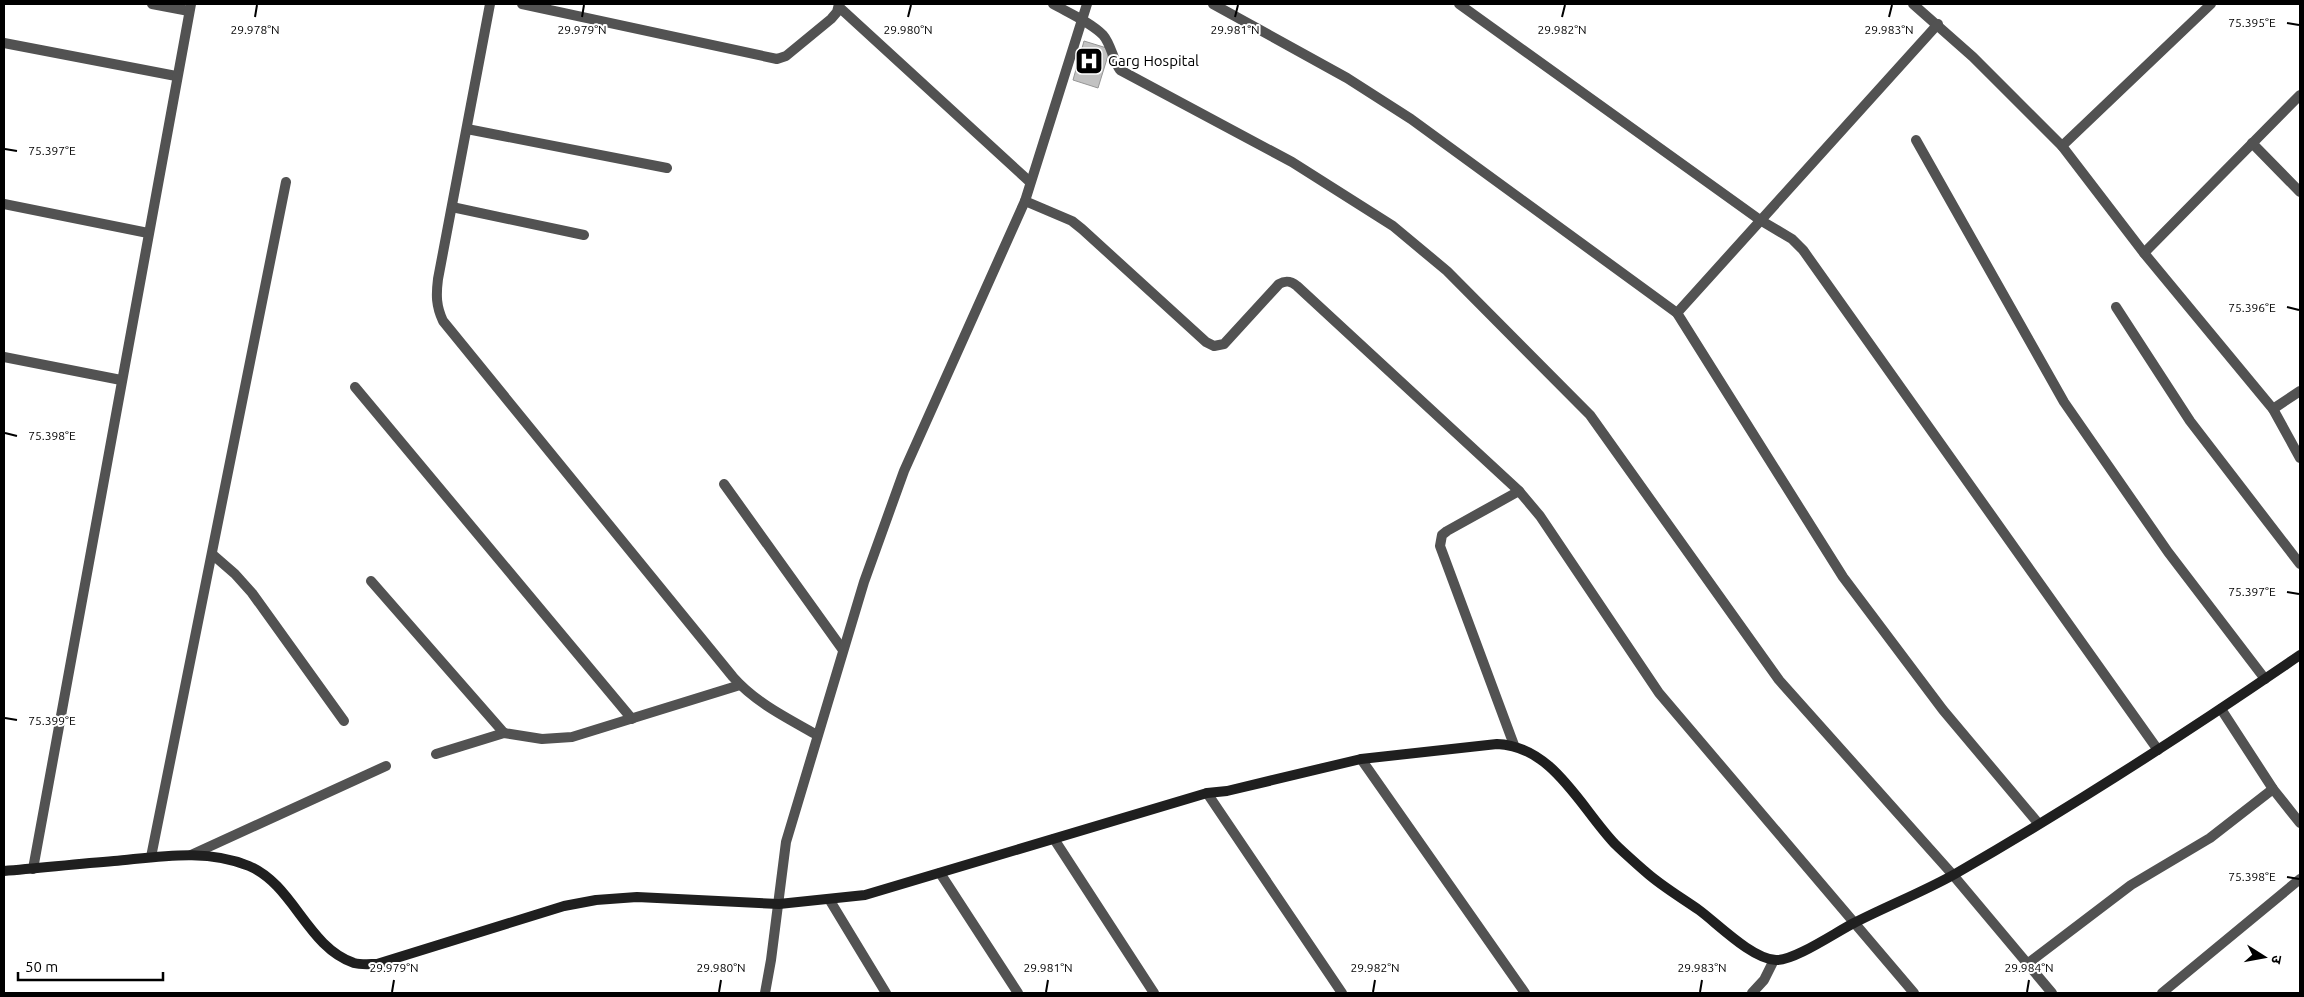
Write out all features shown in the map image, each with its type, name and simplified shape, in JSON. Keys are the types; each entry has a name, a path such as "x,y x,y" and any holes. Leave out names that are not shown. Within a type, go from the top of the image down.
{"main road":[{"path":"4,872 151,857 191,855 215,856 232,860 262,872 274,882 322,939 340,956 356,963 377,964 564,906 596,900 638,897 779,904 865,895 1207,793 1227,791 1361,759 1497,744 1514,745 1533,754 1551,768 1616,844 1658,883 1699,910 1744,945 1758,954 1774,960 1796,954 1854,922 1953,875 2158,750 2300,655"}],"street":[{"path":"33,869 190,7 152,4"},
{"path":"490,4 436,297 438,310 443,321 740,686 768,708 818,735"},
{"path":"522,4 777,59 786,56 831,19 839,5 1030,182"},
{"path":"1053,4 1103,35 1109,45 1113,60 1120,70 1292,162 1393,226 1447,271 1590,415 1779,680 1953,875 2052,993"},
{"path":"765,993 779,904 786,842 874,549 904,471 1025,201 1087,4"},
{"path":"1213,4 1347,78 1411,119 1677,313 1843,577 1942,710 2038,823"},
{"path":"1459,4 1760,220 1792,239 1803,250 2158,750"},
{"path":"1913,4 1938,24 2062,146 2144,252 2273,409 2300,458"},
{"path":"2062,146 2211,4"},
{"path":"1677,313 1938,24"},
{"path":"4,43 176,76"},
{"path":"2144,252 2300,95"},
{"path":"467,129 667,168"},
{"path":"1916,140 2064,402 2168,552 2265,679"},
{"path":"2252,143 2300,192"},
{"path":"151,857 286,182"},
{"path":"1025,201 1072,221 1206,342 1214,346 1224,344 1279,284 1285,281 1292,282 1520,491 1540,516 1659,693 1914,993"},
{"path":"4,204 148,233"},
{"path":"452,207 584,235"},
{"path":"2116,307 2190,422 2300,564"},
{"path":"4,356 121,380"},
{"path":"355,387 632,719"},
{"path":"2273,409 2300,392"},
{"path":"724,484 843,650"},
{"path":"1514,745 1440,546 1442,535 1447,531 1520,491"},
{"path":"212,554 235,574 252,593 344,721"},
{"path":"371,581 504,733"},
{"path":"436,754 504,733 542,738 572,737 740,686"},
{"path":"2221,709 2273,789 2300,823"},
{"path":"1361,759 1525,993"},
{"path":"191,855 386,766"},
{"path":"2026,964 2131,885 2210,838 2273,789"},
{"path":"1207,793 1342,993"},
{"path":"1054,839 1154,993"},
{"path":"940,873 1018,993"},
{"path":"2162,993 2300,880"},
{"path":"829,899 886,993"},
{"path":"1752,993 1764,980 1774,960"}],"building":[{"path":"1084,41 1110,49 1098,88 1073,80"}],"place":[{"name":"Garg Hospital","path":"1089,61"}]}
